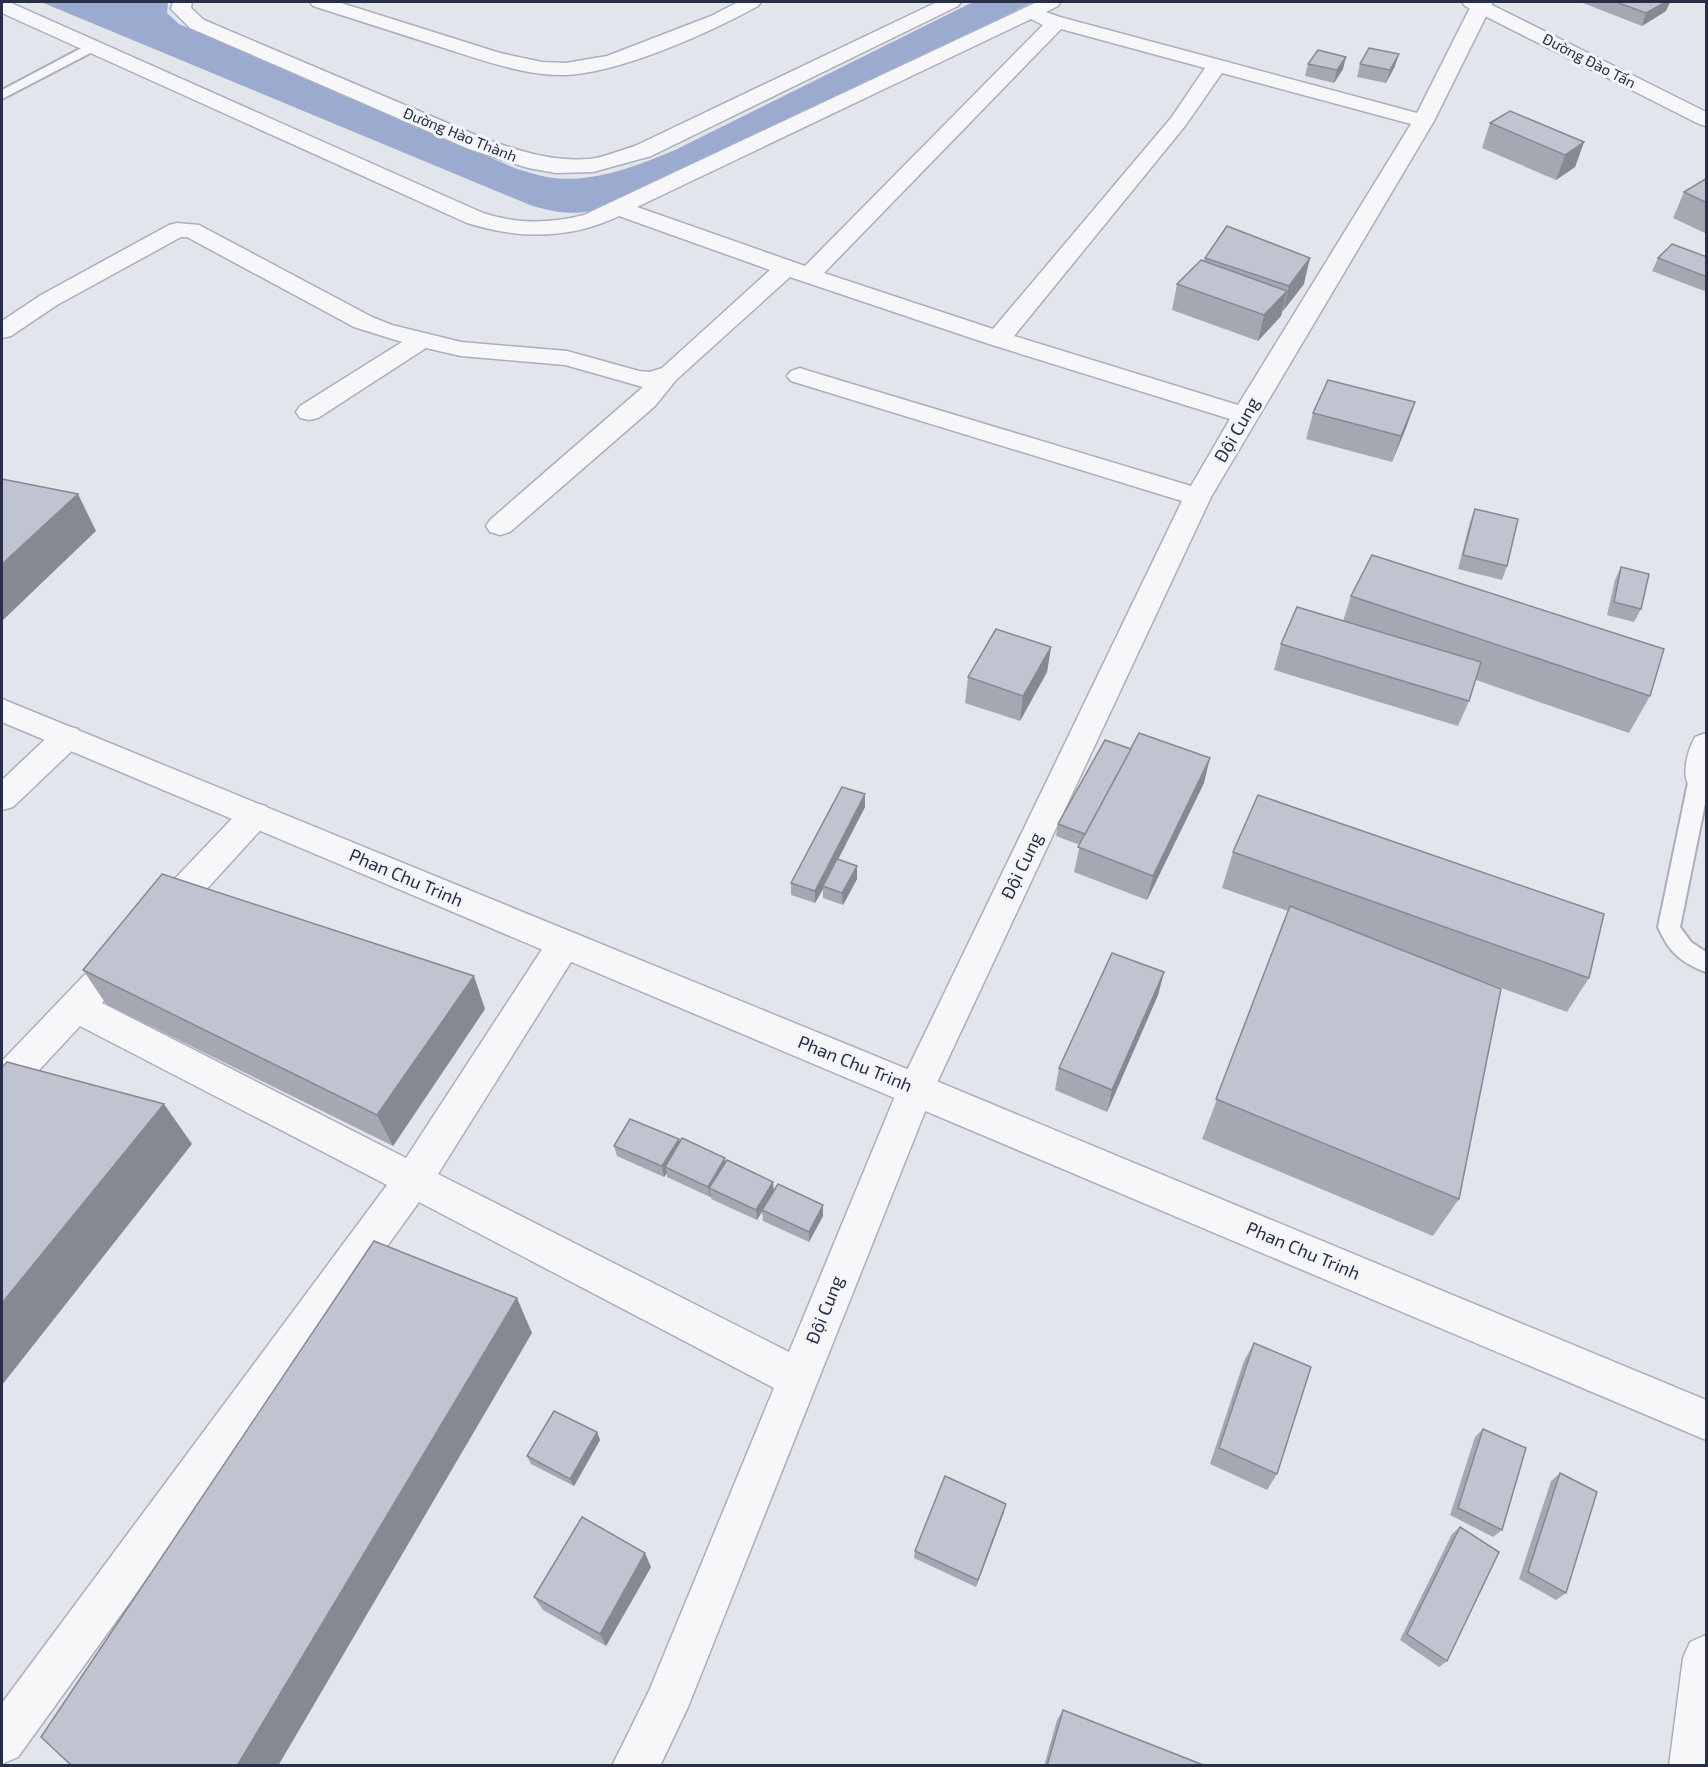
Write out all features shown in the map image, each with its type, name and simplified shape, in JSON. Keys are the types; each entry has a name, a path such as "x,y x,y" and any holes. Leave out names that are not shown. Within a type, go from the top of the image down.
{"street":[{"name":"Đường Hào Thành","path":"183,2 181,9 197,24 477,144 528,161 556,166 593,165 643,151 951,2"},
{"path":"320,2 495,58 542,68 566,69 612,61 718,20 751,2"},
{"name":"Đường Đào Tấn","path":"1478,3 1707,120"},
{"name":"Đội Cung","path":"635,1766 665,1707 916,1089 1198,497 1245,415 1424,121 1478,3"},
{"path":"2,6 493,224 512,228 551,229 592,220 1032,13 1052,11 1218,64 1424,121"},
{"path":"500,526 646,400 666,376 797,272 1053,26 1052,11"},
{"path":"998,339 1178,122 1218,64"},
{"path":"618,208 797,272 998,339 1245,415"},
{"path":"2,331 49,300 181,229 191,230 363,322 421,340 461,349 567,358 644,380 666,376"},
{"path":"309,412 421,340"},
{"path":"800,376 1198,497"},
{"name":"Phan Chu Trinh","path":"2,711 916,1089 1707,1420"},
{"path":"2,798 67,737"},
{"path":"1703,779 1707,745"},
{"path":"2,1085 255,815"},
{"path":"2,1741 413,1180 564,944"},
{"path":"77,1007 797,1378"},
{"path":"1692,1766 1707,1658"}],"lane":[{"path":"2,95 92,47"},
{"path":"1703,779 1669,927 1675,943 1696,958 1707,962"}],"water":[{"path":"41,2 168,2 167,13 179,24 517,169 545,177 569,179 616,172 675,150 973,2 1033,2 622,204 597,210 566,213 530,205"}],"building":[{"path":"1616,2 1666,2 1646,13"},
{"path":"1369,48 1399,54 1390,70 1360,64"},
{"path":"1318,50 1346,57 1337,70 1308,64"},
{"path":"1510,111 1584,142 1565,155 1490,123"},
{"path":"1707,178 1707,203 1684,192"},
{"path":"1227,226 1310,258 1289,286 1205,258"},
{"path":"1672,244 1707,257 1707,277 1658,258"},
{"path":"1201,260 1287,291 1264,315 1177,284"},
{"path":"1328,380 1415,402 1401,436 1313,413"},
{"path":"2,479 78,494 2,564"},
{"path":"1475,509 1518,519 1507,566 1463,555"},
{"path":"1372,555 1664,649 1650,696 1351,596"},
{"path":"1621,567 1649,574 1641,609 1614,602"},
{"path":"1297,607 1481,662 1469,701 1281,644"},
{"path":"996,629 1051,647 1023,696 968,677"},
{"path":"1139,733 1210,758 1153,876 1078,847"},
{"path":"1105,740 1131,749 1085,834 1058,824"},
{"path":"842,787 865,794 815,891 791,883"},
{"path":"1258,795 1604,914 1589,978 1233,852"},
{"path":"837,859 857,866 842,893 823,886"},
{"path":"162,874 474,976 377,1115 83,970"},
{"path":"1290,906 1501,989 1459,1199 1216,1099"},
{"path":"1112,953 1164,972 1112,1090 1059,1068"},
{"path":"7,1062 164,1104 2,1303 2,1067"},
{"path":"630,1119 679,1139 662,1166 614,1146"},
{"path":"682,1138 725,1158 708,1187 665,1167"},
{"path":"727,1160 773,1182 756,1210 709,1188"},
{"path":"778,1184 823,1205 809,1232 762,1210"},
{"path":"374,1241 517,1298 237,1766 72,1766 41,1737"},
{"path":"1254,1343 1311,1367 1277,1474 1219,1448"},
{"path":"554,1411 597,1432 570,1479 527,1456"},
{"path":"1483,1429 1526,1448 1502,1530 1458,1508"},
{"path":"1560,1473 1597,1492 1566,1593 1528,1572"},
{"path":"945,1476 1006,1504 978,1580 915,1551"},
{"path":"582,1517 645,1553 600,1634 534,1597"},
{"path":"1460,1527 1499,1552 1447,1661 1407,1634"},
{"path":"1063,1710 1206,1766 1047,1766"}]}
